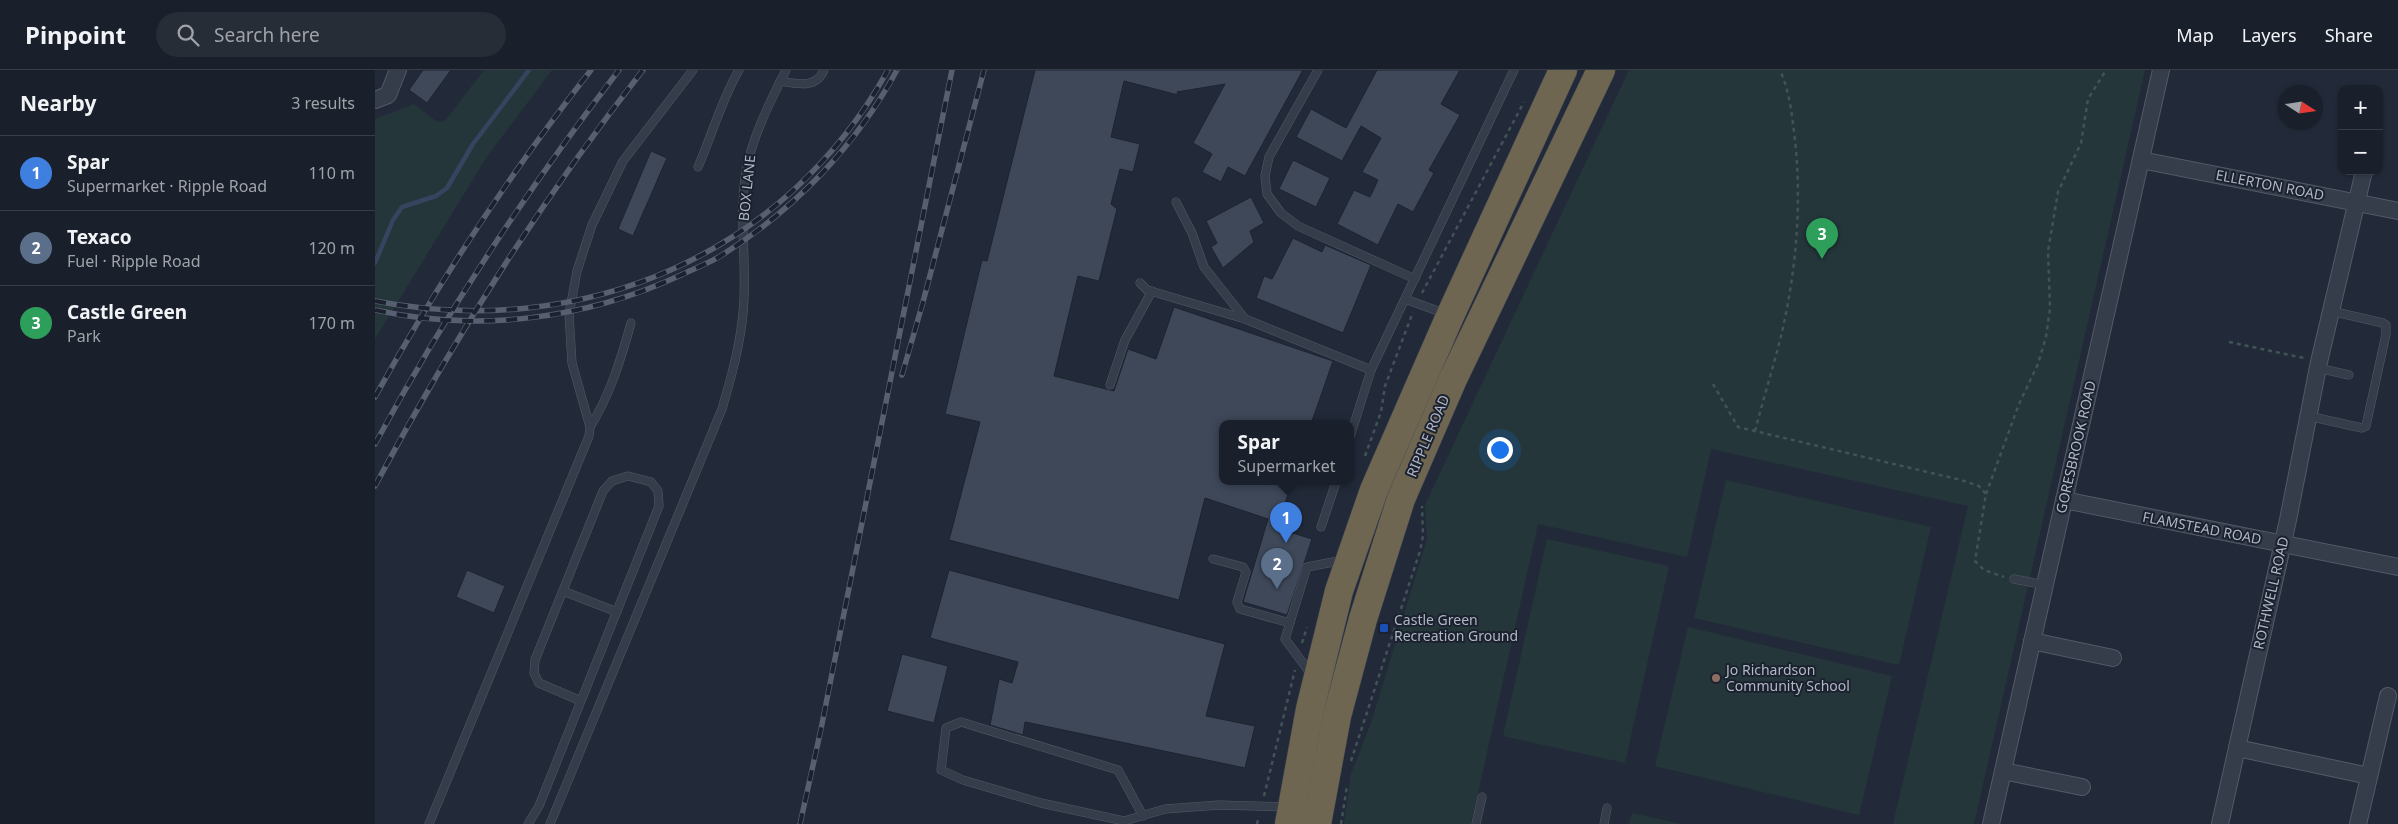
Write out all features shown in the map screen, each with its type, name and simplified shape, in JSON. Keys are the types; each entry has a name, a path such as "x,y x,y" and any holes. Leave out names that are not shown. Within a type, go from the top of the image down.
{"highway":[{"name":"RIPPLE ROAD","path":"1291,815 1317,681 1339,591 1374,490 1450,316 1563,70"},
{"name":"RIPPLE ROAD","path":"1317,824 1342,696 1363,619 1401,499 1453,379 1601,70"}],"street":[{"path":"375,100 388,95 398,70"},
{"name":"GORESBROOK ROAD","path":"1991,824 2161,70"},
{"name":"ELLERTON ROAD","path":"2141,160 2398,211"},
{"name":"ROTHWELL ROAD","path":"2220,824 2283,544 2318,365 2363,175"},
{"name":"FLAMSTEAD ROAD","path":"2064,500 2398,567"},
{"path":"2032,642 2113,658"},
{"path":"2358,824 2388,696"},
{"path":"2237,748 2369,776"},
{"path":"2003,771 2082,787"}],"lane":[{"path":"429,824 589,436 590,427 572,363 569,314 577,271 592,225 623,161 693,70"},
{"path":"698,167 706,149 711,129 739,70"},
{"name":"BOX LANE","path":"550,824 722,410 731,378 743,312 743,199 746,173 752,147 786,70"},
{"path":"780,82 813,83 822,76 824,70"},
{"path":"1319,70 1269,157 1265,176 1267,194 1281,213 1298,226 1415,279"},
{"path":"1354,424 1371,370 1514,70"},
{"path":"1176,202 1192,233 1204,267 1245,319"},
{"path":"1140,283 1143,288 1152,292 1245,319 1371,370"},
{"path":"1110,385 1125,340 1152,292"},
{"path":"1405,299 1450,316"},
{"path":"2308,416 2362,428 2366,426 2384,343 2386,325 2331,311"},
{"path":"590,427 600,411 616,371 631,323"},
{"path":"2318,365 2349,375"},
{"path":"528,824 539,806 617,612 659,506 658,491 651,482 628,476 612,481 603,491 535,660 534,673 539,683 581,701"},
{"path":"1321,528 1335,485"},
{"path":"1317,681 1285,639 1307,567 1351,558"},
{"path":"1213,559 1243,566 1247,572 1237,602 1240,609 1290,623"},
{"path":"2014,579 2045,586"},
{"path":"563,590 617,612"},
{"path":"1143,816 1117,770 961,722 946,728 941,770 963,780 1050,805 1124,821 1143,816 1165,809 1219,804 1291,815"},
{"path":"1476,824 1482,797"},
{"path":"1604,824 1607,808"}],"path":[{"path":"1755,431 1781,336 1797,228 1798,192 1792,114 1789,94 1780,70"},
{"path":"2014,579 1984,570 1975,561 1986,494 2019,404 2038,364 2046,337 2050,308 2048,251 2057,192 2081,143 2089,99 2106,70"},
{"path":"1385,386 1416,304 1526,97"},
{"path":"2229,342 2318,365"},
{"path":"1713,384 1738,427 1961,480 1979,486 1986,494"},
{"path":"1350,765 1420,551 1423,536 1422,504"},
{"path":"1341,824 1347,784"}],"shaded area":[{"path":"484,70 552,70 486,158 375,339 375,119 414,104 437,122 445,121"},
{"path":"1629,70 2145,70 1974,824 1893,824 1968,506 1711,449 1687,557 1538,524 1471,824 1344,824 1351,774 1372,720 1427,539 1425,505"},
{"path":"1726,480 1931,527 1899,665 1694,618"},
{"path":"1547,539 1669,566 1625,763 1503,736"},
{"path":"1688,627 1892,676 1859,815 1655,766"},
{"path":"1632,813 1682,824 1629,824"}],"building":[{"path":"423,70 451,70 427,103 409,90"},
{"path":"1035,70 1303,70 1245,176 1228,167 1221,182 1202,172 1212,154 1193,143 1225,84 1177,92 1178,95 1124,81 1111,137 1140,144 1133,172 1120,169 1111,204 1117,209 1099,281 1078,276 1054,376 1114,391 1128,349 1156,359 1174,307 1333,361 1312,420 1219,420 1219,485 1291,485 1277,528 1312,539 1287,615 1243,602 1268,519 1205,498 1179,600 949,540 980,422 945,414 982,260 987,261"},
{"path":"1377,70 1460,70 1441,104 1460,115 1429,170 1434,173 1413,212 1398,204 1378,245 1337,224 1354,190 1370,197 1378,180 1362,172 1381,138 1361,126 1342,161 1296,137 1311,109 1346,128"},
{"path":"651,151 667,158 633,236 618,229"},
{"path":"1293,160 1330,178 1316,207 1279,189"},
{"path":"1251,197 1264,223 1250,231 1254,242 1223,268 1211,247 1217,243 1206,221"},
{"path":"1293,238 1322,252 1325,245 1371,265 1343,333 1256,298 1264,276 1272,279"},
{"path":"467,570 505,586 494,613 456,597"},
{"path":"949,570 1225,644 1206,716 1255,726 1245,768 1025,722 1023,735 990,725 999,679 1012,683 1018,662 930,638"},
{"path":"902,654 948,666 934,723 887,711"}],"waterway":[{"path":"375,263 393,220 402,207 436,196 447,188 473,144 529,70"}],"railway":[{"path":"375,397 424,312 476,229 532,149 591,70"},
{"path":"375,444 430,347 489,252 552,160 619,70"},
{"path":"375,486 435,378 500,272 569,169 643,70"},
{"path":"375,301 452,310 528,308 601,295 670,270 735,235 793,190 845,135 888,70"},
{"path":"375,310 414,317 453,320 492,321 531,318 608,302 645,290 681,275 722,255 749,237 799,196 843,150 881,98 897,70"},
{"path":"800,824 821,729 952,70"},
{"path":"902,375 984,70"}],"place":[{"name":"Castle Green","path":"1822,259"},
{"name":"Spar","path":"1286,543"},
{"name":"Texaco","path":"1277,589"},
{"name":"Castle Green Recreation Ground","path":"1384,628"},
{"name":"Jo Richardson Community School","path":"1716,678"}]}
